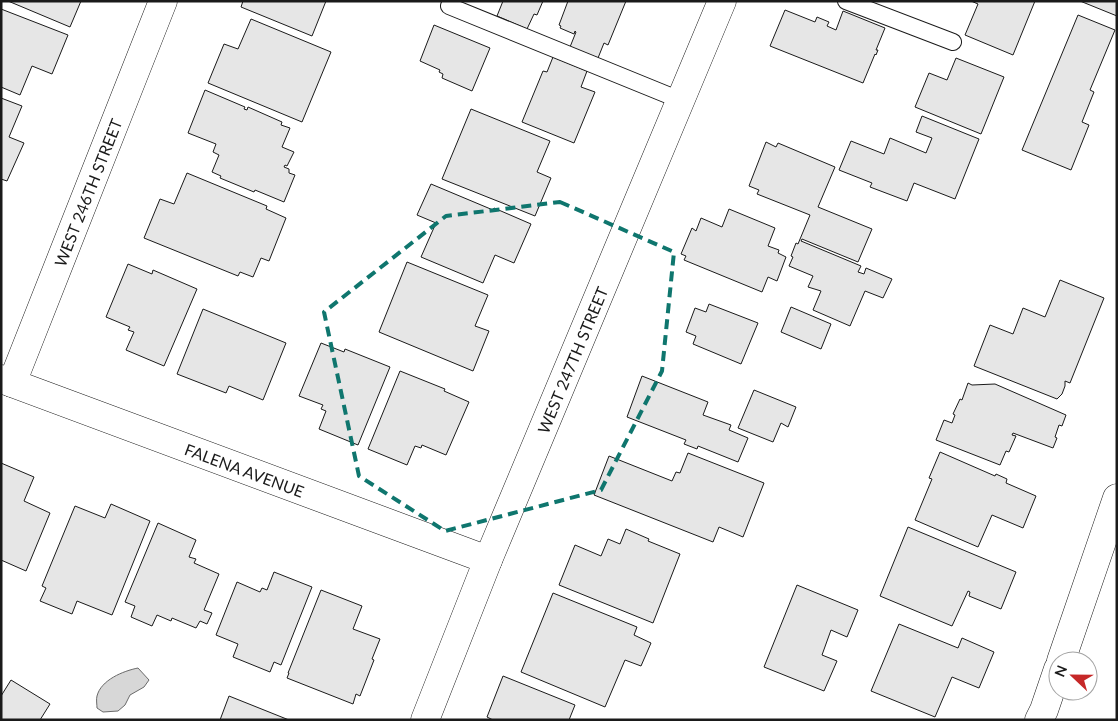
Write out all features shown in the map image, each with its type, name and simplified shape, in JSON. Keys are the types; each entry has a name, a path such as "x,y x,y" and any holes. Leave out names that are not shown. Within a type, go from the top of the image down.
{"street":[{"name":"WEST 246TH STREET","path":"7,381 163,1"},
{"name":"WEST 247TH STREET","path":"425,720 488,560 722,1"},
{"name":"FALENA AVENUE","path":"7,381 488,560"},
{"path":"1064,651 1117,498"},
{"path":"1040,720 1048,698"}],"lane":[{"path":"846,1 953,42"},
{"path":"448,6 680,100"}],"highlighted area":[{"path":"560,202 674,252 662,371 601,490 445,531 359,476 324,312 446,216"}],"shaded area":[{"path":"138,668 149,680 144,687 130,695 125,705 118,711 103,712 97,708 97,696 103,685 119,674"}],"building":[{"path":"8,1 81,1 70,27"},
{"path":"243,1 326,1 312,36 241,7"},
{"path":"503,1 543,1 537,15 534,14 527,29 497,16"},
{"path":"568,1 626,1 608,45 604,43 598,58 570,47 576,32 574,34 560,28 561,26 559,25"},
{"path":"971,1 1035,1 1013,55 965,35 978,4"},
{"path":"1080,1 1117,1 1117,16"},
{"path":"1,9 68,35 52,74 32,66 20,95 1,87"},
{"path":"785,10 815,22 817,17 829,22 827,26 836,30 843,11 885,28 876,50 878,50 876,55 863,83 770,46"},
{"path":"1078,15 1115,30 1090,90 1094,92 1082,122 1089,125 1071,170 1022,150"},
{"path":"251,19 331,52 302,122 208,83 224,44 238,49"},
{"path":"434,25 490,48 472,91 442,78 443,74 439,72 440,70 420,61"},
{"path":"553,57 587,71 581,87 595,92 574,143 522,122 543,71 547,72"},
{"path":"956,58 1004,77 981,134 915,107 929,73 947,80"},
{"path":"205,90 245,107 244,109 247,110 248,107 282,122 281,125 290,128 282,147 294,152 287,166 285,165 284,167 289,169 289,173 295,175 284,202 220,178 221,176 212,172 219,155 213,152 216,144 188,133"},
{"path":"1,98 22,106 9,137 24,143 7,181 1,179"},
{"path":"471,109 550,141 537,172 551,178 535,216 442,179"},
{"path":"922,116 979,139 955,199 914,183 907,201 870,187 872,183 839,170 851,141 884,154 890,138 926,153 932,138 916,132"},
{"path":"766,142 776,147 778,143 835,167 818,207 872,229 858,262 802,239 801,241 861,266 858,272 864,274 866,268 892,279 883,298 865,291 850,326 813,310 821,291 808,287 813,276 789,266 796,243 798,244 810,215 757,194 759,190 749,186"},
{"path":"187,173 267,206 266,209 286,218 269,261 261,258 253,277 240,272 238,276 144,238 160,199 174,204"},
{"path":"431,184 531,224 514,263 495,255 483,283 421,257 436,223 417,215"},
{"path":"729,209 775,228 768,246 779,250 778,253 786,257 777,281 768,277 762,292 684,260 686,256 681,254 692,228 696,231 701,218 722,227"},
{"path":"407,262 488,295 475,326 489,331 473,371 379,332"},
{"path":"128,264 152,274 153,270 197,289 164,366 126,350 134,332 128,330 130,327 106,317"},
{"path":"1060,280 1104,298 1070,383 1065,381 1062,394 1057,399 974,366 990,325 1013,334 1023,308 1045,317"},
{"path":"709,304 758,323 741,364 693,344 696,336 686,332 695,308 706,312"},
{"path":"791,307 831,324 821,349 781,332"},
{"path":"203,309 286,343 263,400 229,386 226,393 177,374"},
{"path":"321,343 344,352 345,349 390,367 358,445 319,429 326,411 321,409 323,405 299,396"},
{"path":"400,371 445,389 444,391 469,402 446,455 422,445 421,448 415,446 407,465 368,449"},
{"path":"642,376 708,402 703,415 731,425 729,430 748,438 738,462 698,446 697,449 684,444 686,440 627,417"},
{"path":"968,383 972,385 995,384 1066,415 1062,426 1059,425 1053,448 1013,433 1012,435 1016,436 1009,452 1006,451 1000,465 936,440 944,420 952,423 955,415 953,414 960,399 962,400"},
{"path":"754,390 796,407 788,427 781,423 773,442 738,428"},
{"path":"940,452 995,476 996,474 1007,479 1006,483 1036,496 1023,528 992,515 978,547 915,520 932,479 929,478"},
{"path":"688,453 764,483 743,537 719,527 713,542 594,495 609,456 672,481 676,472 680,473"},
{"path":"1,463 34,477 24,501 50,513 26,571 1,560"},
{"path":"111,504 150,521 112,615 77,601 72,614 40,601 46,588 42,586 75,506 105,518"},
{"path":"158,523 196,540 189,557 196,559 194,563 219,574 204,610 212,613 207,624 200,621 196,628 172,618 171,621 157,615 152,626 131,617 135,606 125,602"},
{"path":"908,527 1016,572 1001,609 969,596 970,592 968,591 952,626 880,596"},
{"path":"626,529 649,539 648,541 680,554 653,623 559,585 575,545 601,556 608,539 620,544"},
{"path":"274,572 312,587 281,665 274,662 270,672 233,657 238,644 216,635 237,582 260,592 262,588 267,590"},
{"path":"797,585 858,610 847,637 831,630 822,655 837,661 824,691 764,667"},
{"path":"321,590 362,606 353,629 380,639 360,696 356,694 353,704 287,678"},
{"path":"553,593 637,627 634,635 651,643 641,666 625,660 605,707 521,672"},
{"path":"899,624 958,648 962,638 994,652 979,688 952,677 935,717 871,691"},
{"path":"503,676 575,705 569,720 493,720 487,717"},
{"path":"11,680 50,704 40,720 1,720 1,696"},
{"path":"229,696 289,720 220,720"}]}
